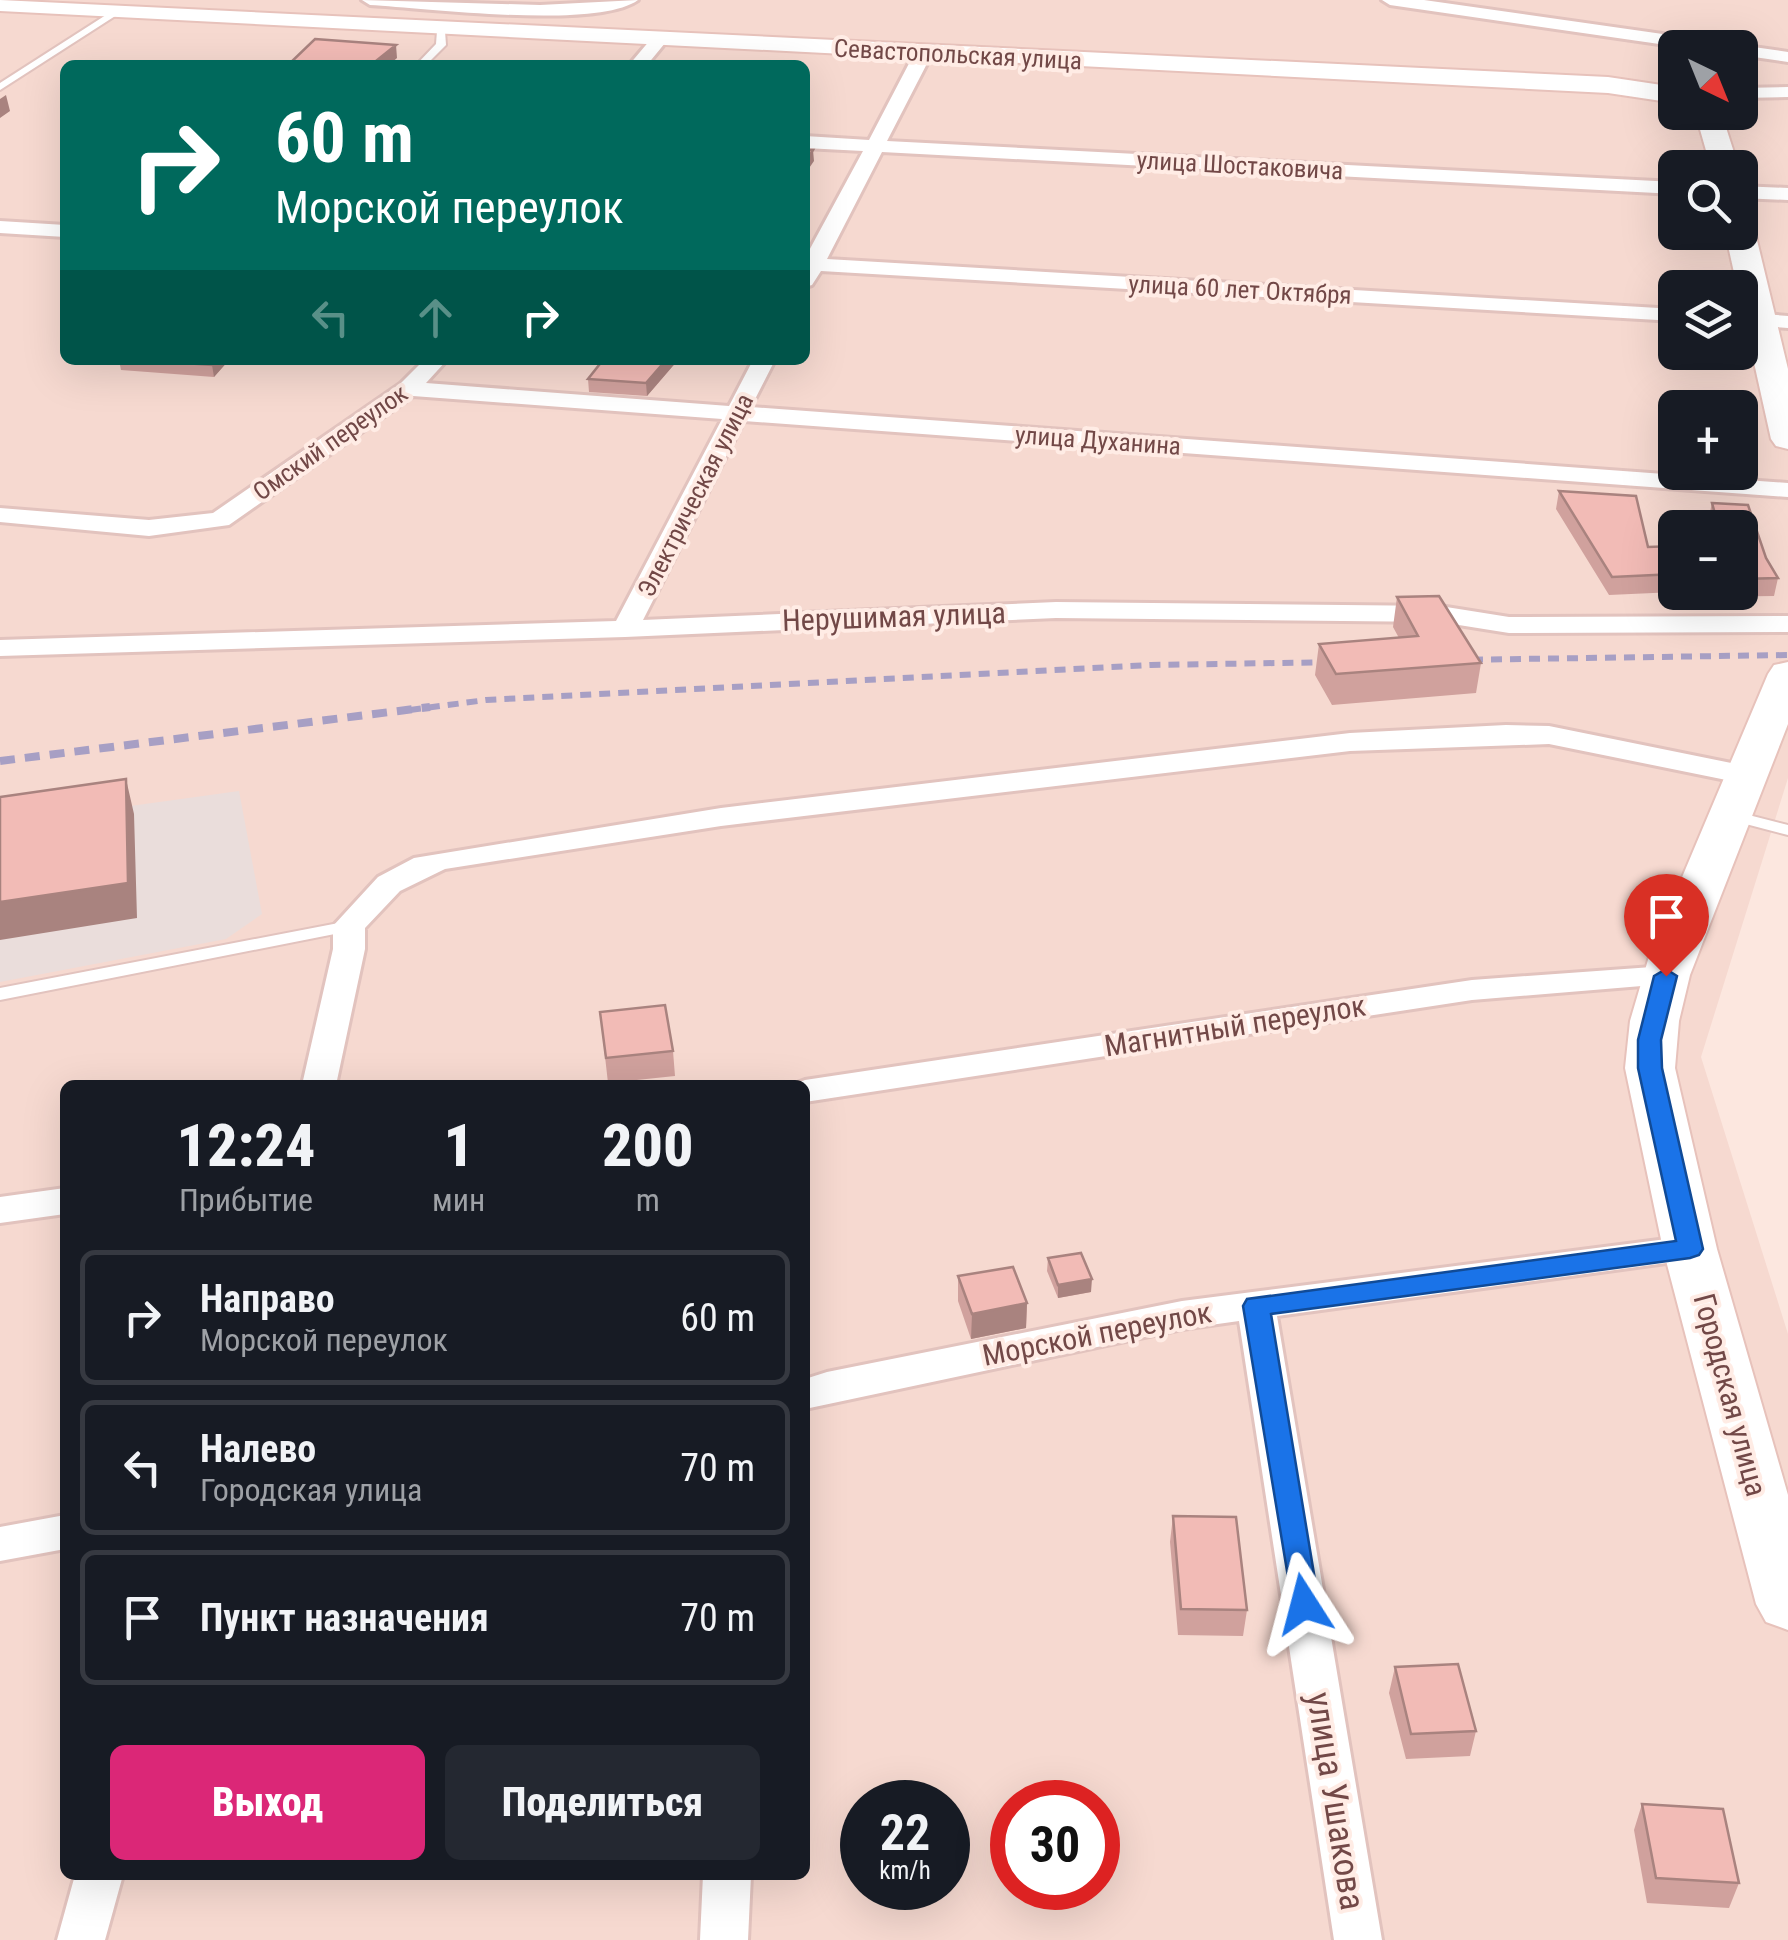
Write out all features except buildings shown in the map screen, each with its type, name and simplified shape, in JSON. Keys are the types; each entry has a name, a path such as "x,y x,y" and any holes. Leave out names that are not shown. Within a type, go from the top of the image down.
{"street":[{"path":"370,0 552,8 608,6 630,0"},
{"path":"1390,0 1658,38"},
{"name":"Севастопольская улица","path":"0,4 1608,85 1658,92"},
{"path":"642,60 662,37"},
{"path":"810,266 924,52"},
{"path":"1758,53 1788,58"},
{"path":"1758,90 1788,80"},
{"path":"1758,93 1788,92"},
{"name":"улица Шостаковича","path":"810,142 1658,187"},
{"path":"1758,193 1788,194"},
{"path":"0,227 60,231"},
{"path":"1744,250 1788,440"},
{"name":"улица 60 лет Октября","path":"810,270 1658,314"},
{"name":"Омский переулок","path":"0,515 149,528 220,520 408,388 431,365"},
{"name":"Электрическая улица","path":"625,629 761,365"},
{"name":"улица Духанина","path":"408,388 1788,490"},
{"name":"Нерушимая улица","path":"0,648 625,629 1056,610 1440,614 1509,625 1788,624"},
{"name":"Городская улица","path":"1786,1590 1690,1249 1650,1068 1650,1040 1666,976 1788,677"},
{"path":"320,1080 350,949 349,926 390,882 410,868 513,846 1350,742 1491,734 1549,735 1737,795"},
{"name":"Магнитный переулок","path":"810,1090 1472,990 1666,976"},
{"path":"0,1210 60,1202"},
{"name":"Морской переулок","path":"810,1392 1182,1314 1690,1249"},
{"name":"улица Ушакова","path":"1256,1306 1358,1940"},
{"path":"0,1544 60,1533"},
{"path":"81,1940 99,1880"},
{"path":"724,1940 727,1880"}],"lane":[{"path":"0,87 120,9"},
{"path":"426,60 441,45 441,31 447,24"},
{"path":"1737,795 1788,830"},
{"path":"0,994 349,926"}],"shaded area":[{"path":"0,0 1788,0 1788,778 1701,1057 1788,1334 1788,1940 0,1940"},
{"path":"239,791 262,914 226,939 0,982 0,824"}],"railway":[{"path":"1453,660 1788,655"},
{"path":"410,710 486,700 1151,665 1343,662"},
{"path":"0,761 430,707"}],"route":[{"path":"1304,1604 1256,1306 1690,1249 1650,1068 1654,1016 1666,976"}]}
